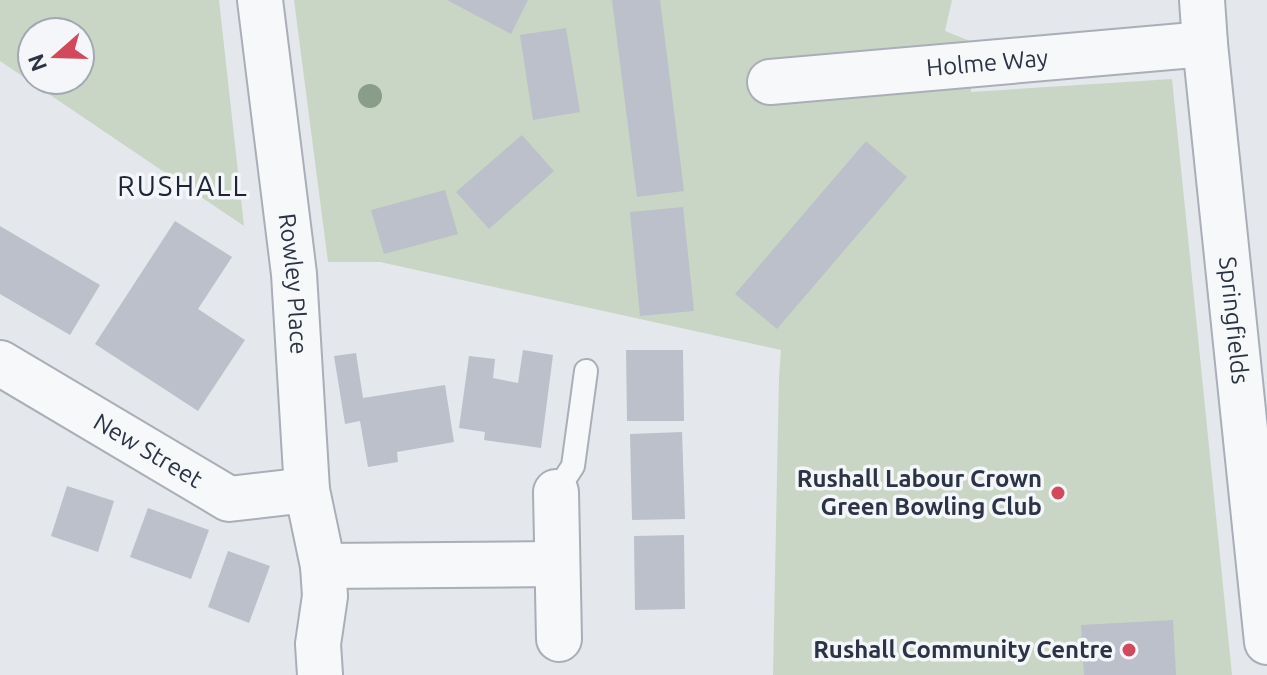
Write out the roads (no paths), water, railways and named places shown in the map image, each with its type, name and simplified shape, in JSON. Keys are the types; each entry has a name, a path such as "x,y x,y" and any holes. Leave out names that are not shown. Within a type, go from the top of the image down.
{"street":[{"name":"Rowley Place","path":"260,0 294,274 307,490 324,581"},
{"name":"Springfields","path":"1202,0 1267,642"},
{"name":"Holme Way","path":"770,82 1205,44"},
{"name":"New Street","path":"0,363 229,499 307,490"},
{"path":"556,492 559,639"},
{"path":"320,675 318,644 324,581 557,564"}],"lane":[{"path":"556,492 573,466 586,371"}],"place":[{"name":"Rushall Labour Crown Green Bowling Club","path":"1058,493"},
{"name":"Rushall Community Centre","path":"1129,650"}],"district":[{"name":"RUSHALL","path":"183,186"}]}
